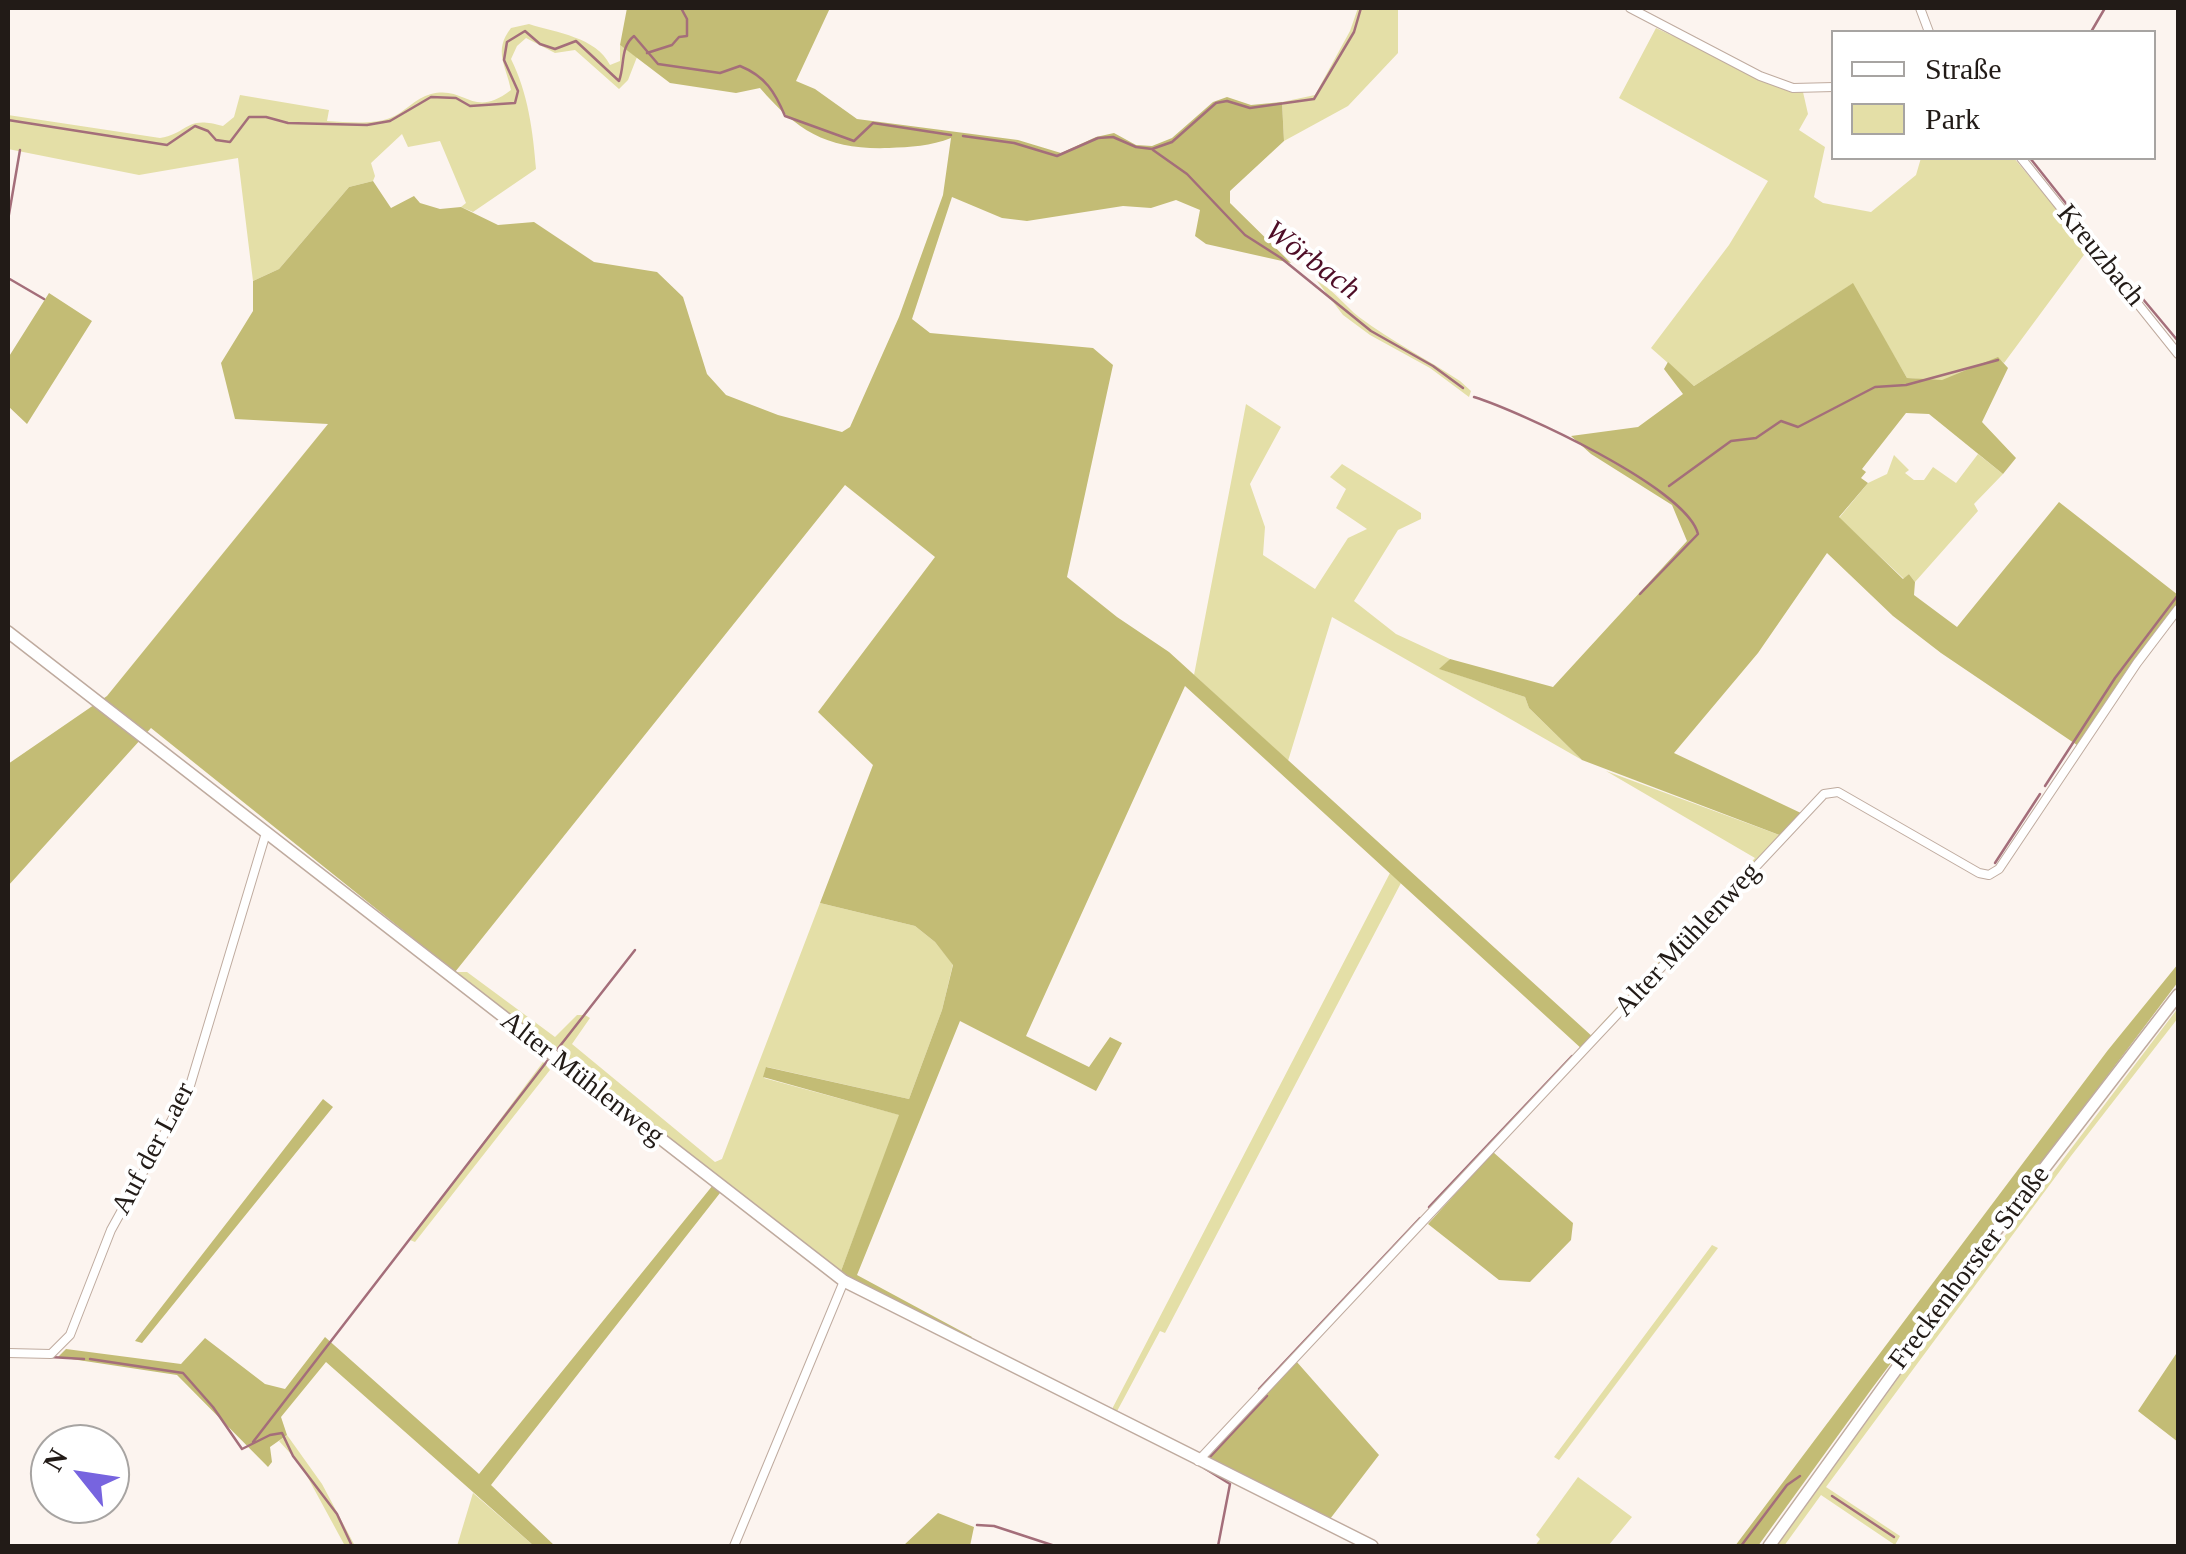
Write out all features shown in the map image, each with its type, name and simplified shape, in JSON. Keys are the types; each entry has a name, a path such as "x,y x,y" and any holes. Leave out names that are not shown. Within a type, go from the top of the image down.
{"street":[{"path":"1630,8 1760,76 1793,88 1831,88"},
{"name":"Kreuzbach","path":"2024,160 2178,354"},
{"name":"Alter Mühlenweg","path":"1198,1461 1824,794 1838,792 1989,876 1999,869 2137,663 2178,609"},
{"name":"Alter Mühlenweg","path":"8,632 844,1281 1372,1546"},
{"name":"Auf der Laer","path":"8,1353 50,1354 70,1334 111,1230 189,1089 266,834"},
{"name":"Freckenhorster Straße","path":"1768,1546 1996,1232 2178,995"},
{"path":"734,1546 844,1281"}],"green space":[{"path":"1358,8 1398,8 1398,53 1348,106 1284,141 1282,102 1315,95 1350,31"},
{"path":"529,24 586,42 610,65 620,61 620,45 637,57 628,80 619,89 575,50 555,53 526,38 511,59 529,112 536,169 473,212 461,207 466,203 440,141 408,147 402,134 371,163 373,181 349,187 279,269 253,281 238,158 139,175 8,149 8,115 160,138 195,123 223,126 234,117 240,95 329,110 327,121 351,122 390,118 420,99 443,92 487,102 511,90 502,58 503,44 511,28"},
{"path":"1656,28 1791,91 1803,92 1808,114 1799,130 1825,147 1814,197 1823,203 1871,212 1916,175 1920,160 2016,160 2089,248 2004,363 1998,358 1942,381 1907,378 1852,284 1694,386 1651,348 1729,245 1768,181 1619,98"},
{"path":"1317,281 1371,326 1460,381 1471,391 1469,397 1430,368 1370,335 1343,315"},
{"path":"1246,404 1281,427 1250,484 1265,527 1263,555 1315,589 1348,538 1367,529 1336,508 1346,489 1330,477 1342,464 1421,513 1421,519 1398,530 1354,601 1396,634 1450,659 1440,669 1525,697 1529,708 1582,760 1332,617 1288,761 1194,675"},
{"path":"1978,454 2003,474 1974,504 1978,511 1915,582 1909,574 1904,579 1839,518 1868,483 1887,474 1894,455 1914,480 1924,480 1933,467 1956,483"},
{"path":"1606,771 1782,836 1594,1038 1591,1035 1755,858"},
{"path":"1390,873 1401,883 1165,1333 1160,1331 1115,1415 1111,1411"},
{"path":"820,903 915,926 953,964 942,1010 909,1099 767,1067 764,1078 900,1115 841,1271 455,972 467,972 555,1037 577,1015 590,1018 572,1044 715,1162 722,1159"},
{"path":"2178,1008 2178,1018 1826,1487 1900,1536 1895,1545 1821,1495 1784,1546 1777,1546 1925,1341"},
{"path":"543,1062 550,1070 415,1242 410,1240"},
{"path":"1712,1245 1718,1248 1559,1460 1554,1457"},
{"path":"287,1435 322,1484 355,1546 345,1546 301,1465 279,1441"},
{"path":"1578,1477 1632,1517 1608,1546 1535,1546 1540,1539 1536,1535"},
{"path":"473,1493 534,1546 457,1546"}],"shaded area":[{"path":"627,8 830,8 796,81 815,89 857,119 1018,140 1061,153 1114,133 1136,145 1152,146 1172,138 1213,102 1227,97 1251,105 1282,102 1284,141 1230,191 1230,203 1291,263 1206,244 1195,236 1200,210 1176,200 1151,208 1123,206 1027,221 1002,218 952,197 912,319 930,333 1093,348 1113,365 1067,577 1169,652 1594,1038 1583,1050 1185,686 1026,1036 1089,1067 1110,1037 1122,1043 1096,1091 960,1021 857,1275 972,1337 969,1342 846,1277 841,1271 899,1115 763,1077 766,1067 909,1099 942,1010 953,965 935,942 915,926 820,903 873,765 818,712 935,557 845,485 455,972 151,728 8,886 8,764 107,696 328,424 235,419 221,363 253,311 253,281 279,269 349,187 373,181 391,208 414,196 420,203 440,209 461,207 498,225 534,222 594,262 657,272 683,297 707,374 726,395 778,415 842,432 850,427 899,317 943,195 951,138 905,147 849,146 802,127 760,88 736,93 670,83 620,45"},
{"path":"1853,283 1907,378 1942,380 1998,357 2008,368 1982,422 2016,458 2003,474 1929,414 1906,413 1862,469 1866,472 1861,478 1868,483 1839,517 1903,579 1909,574 1915,582 1914,595 1957,627 2059,502 2178,595 2178,602 2077,745 1941,653 1893,616 1827,553 1758,653 1674,753 1803,814 1782,836 1582,760 1529,708 1525,697 1439,669 1450,659 1553,687 1687,541 1672,505 1591,454 1571,436 1638,427 1683,394 1664,369 1668,362 1694,386"},
{"path":"49,293 92,321 27,424 8,406 8,358"},
{"path":"2178,964 2178,982 1758,1546 1735,1546 2108,1050"},
{"path":"323,1099 333,1107 142,1343 135,1341"},
{"path":"1493,1152 1573,1223 1571,1240 1530,1282 1499,1280 1428,1224"},
{"path":"713,1185 720,1193 491,1485 555,1546 534,1546 326,1362 281,1417 287,1435 270,1447 272,1462 268,1467 177,1375 58,1357 66,1349 181,1364 205,1338 265,1384 285,1389 325,1337 479,1474"},
{"path":"2178,1351 2178,1442 2138,1411"},
{"path":"1296,1361 1379,1455 1330,1519 1208,1459"},
{"path":"938,1513 974,1527 970,1546 903,1546"}],"waterway":[{"path":"647,53 687,36 687,19 681,8"},
{"name":"Kreuzbach","path":"963,136 1014,143 1057,156 1098,138 1113,137 1152,149 1172,142 1216,103 1227,101 1250,108 1314,99 1354,32 1361,8"},
{"path":"2092,30 2105,8"},
{"name":"Kreuzbach","path":"8,120 167,145 195,126 208,131 216,140 230,142 249,117 288,123 367,125 390,121 431,97 456,98 470,106 515,103 518,91 504,60 507,42 525,31 540,44 555,49 576,41 619,81 625,51 634,36 658,64 720,73 740,66 768,86 785,116 854,141 873,123 951,135"},
{"path":"8,220 20,150"},
{"name":"Wörbach","path":"1153,150 1187,174 1245,235 1281,258 1371,331 1463,388"},
{"path":"2032,160 2103,250"},
{"path":"2112,262 2178,341"},
{"path":"8,278 44,299"},
{"name":"Wörbach","path":"1669,486 1731,441 1756,438 1781,421 1798,427 1875,387 1906,385 1998,360"},
{"name":"Wörbach","path":"1474,397 1599,453 1665,495 1687,515 1698,534 1640,594"},
{"path":"2045,786 2115,678 2178,595"},
{"path":"1995,863 2040,794"},
{"path":"556,1051 635,950"},
{"path":"1429,1207 1572,1056"},
{"path":"253,1442 548,1060"},
{"path":"1259,1389 1420,1218"},
{"path":"50,1357 84,1359"},
{"path":"90,1359 183,1373 242,1449 282,1433 293,1456 337,1514 352,1546"},
{"path":"1210,1457 1267,1396"},
{"path":"1204,1468 1230,1484 1218,1546"},
{"path":"1741,1546 1787,1485 1800,1476"},
{"path":"1832,1496 1894,1537"},
{"path":"977,1525 994,1526 1055,1546"}]}
